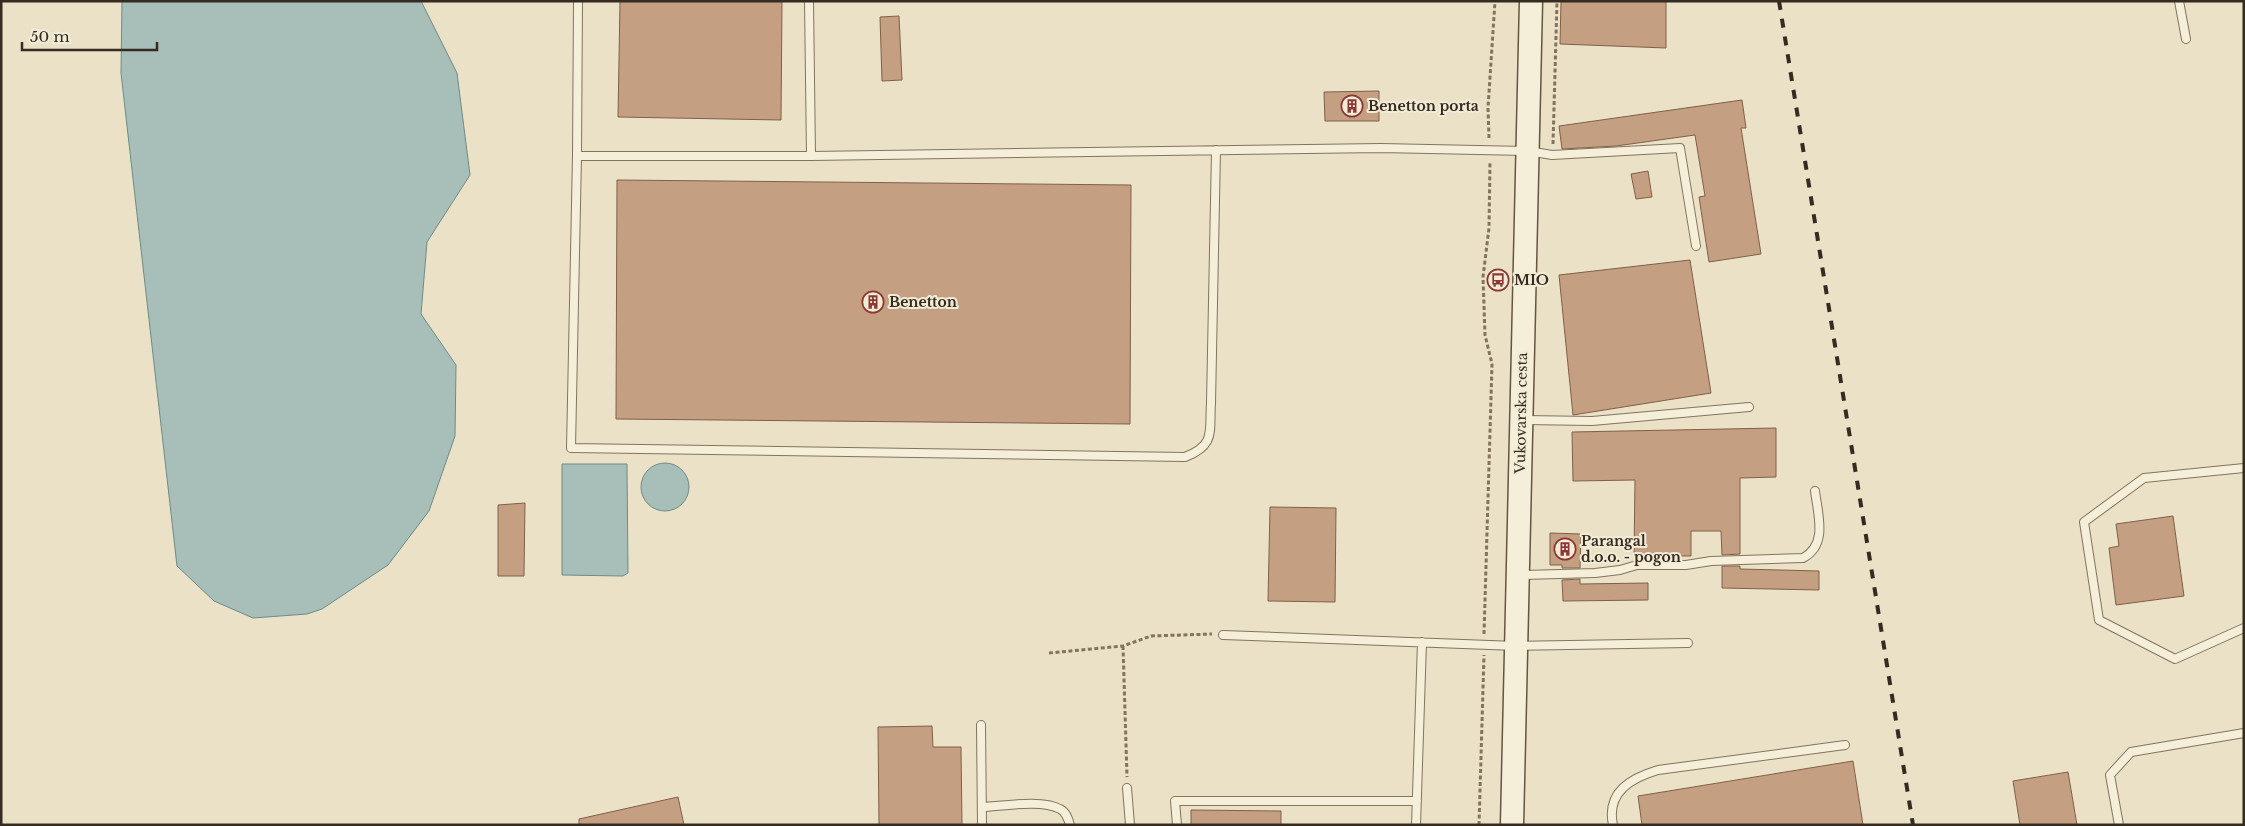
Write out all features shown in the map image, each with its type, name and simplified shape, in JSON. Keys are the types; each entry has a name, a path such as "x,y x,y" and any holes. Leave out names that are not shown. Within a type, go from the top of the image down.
{"main road":[{"name":"Vukovarska cesta","path":"1512,825 1531,1"}],"lane":[{"path":"578,1 571,448 1185,457 1199,452 1209,441 1216,150"},
{"path":"809,1 811,156"},
{"path":"2179,1 2186,39"},
{"path":"577,156 811,156 1381,148 1528,150 1552,155 1680,148 1696,246"},
{"path":"1521,420 1592,421 1749,407"},
{"path":"2244,468 2144,478 2084,522 2100,620 2175,659 2244,628"},
{"path":"1518,575 1595,573 1620,570 1637,565 1686,565 1711,562 1803,558 1813,553 1820,538 1815,491"},
{"path":"1222,635 1516,646 1688,642"},
{"path":"1416,825 1422,642"},
{"path":"981,725 982,825"},
{"path":"2120,825 2110,775 2130,752 2244,733"},
{"path":"1613,825 1611,815 1616,800 1624,786 1636,777 1658,770 1845,745"},
{"path":"1127,788 1130,825"},
{"path":"1177,825 1176,801 1416,802"},
{"path":"982,807 1046,805 1061,809 1068,817 1070,825"}],"path":[{"path":"1480,825 1492,364 1485,335 1483,276 1489,228 1490,150 1488,108 1495,1"},
{"path":"1552,155 1557,1"},
{"path":"1050,653 1123,646 1151,636 1194,633 1222,635"},
{"path":"1123,646 1127,788"}],"water":[{"path":"122,1 421,1 457,73 470,175 427,242 421,314 456,365 455,436 429,511 388,565 322,609 307,614 253,618 214,601 177,566 121,73"},
{"path":"660,463 670,463 682,470 689,482 689,492 682,504 670,511 660,511 652,507 645,500 641,492 641,482 645,474 652,467"},
{"path":"562,464 627,464 628,573 623,576 562,575"}],"building":[{"path":"620,1 782,1 781,120 618,117"},
{"path":"1561,1 1666,1 1666,48 1560,44"},
{"path":"899,16 902,80 882,81 880,17"},
{"name":"Benetton porta","path":"1379,91 1379,121 1325,121 1324,92"},
{"path":"1742,100 1746,128 1741,128 1761,254 1709,262 1699,197 1705,196 1695,135 1616,146 1562,149 1559,126"},
{"path":"1648,171 1652,197 1636,199 1631,174"},
{"name":"Benetton","path":"617,180 1131,185 1130,424 616,419"},
{"path":"1690,260 1711,393 1573,415 1559,275"},
{"path":"1776,428 1776,477 1740,478 1740,554 1722,555 1721,531 1691,531 1691,556 1634,556 1635,480 1573,481 1572,432"},
{"path":"525,503 524,576 498,576 498,505"},
{"path":"1270,507 1336,508 1335,602 1268,601"},
{"path":"2173,516 2184,596 2116,605 2109,548 2119,546 2116,524"},
{"name":"Parangal d.o.o. - pogon","path":"1550,533 1581,534 1580,568 1562,568 1562,565 1550,565"},
{"path":"1722,566 1740,566 1740,569 1819,571 1819,590 1722,588"},
{"path":"1580,579 1580,584 1648,583 1648,600 1563,601 1562,580"},
{"path":"932,726 933,747 961,747 962,825 879,825 878,727"},
{"path":"1853,761 1863,825 1642,825 1638,796"},
{"path":"2068,772 2077,825 2020,825 2013,781"},
{"path":"678,797 684,825 579,825 579,819"},
{"path":"1191,810 1281,811 1281,825 1191,825"}],"railway":[{"path":"1779,1 1913,825"}],"place":[{"name":"Benetton porta","path":"1352,106"},
{"name":"MIO","path":"1498,280"},
{"name":"Benetton","path":"873,302"},
{"name":"Parangal d.o.o. - pogon","path":"1565,549"}]}
